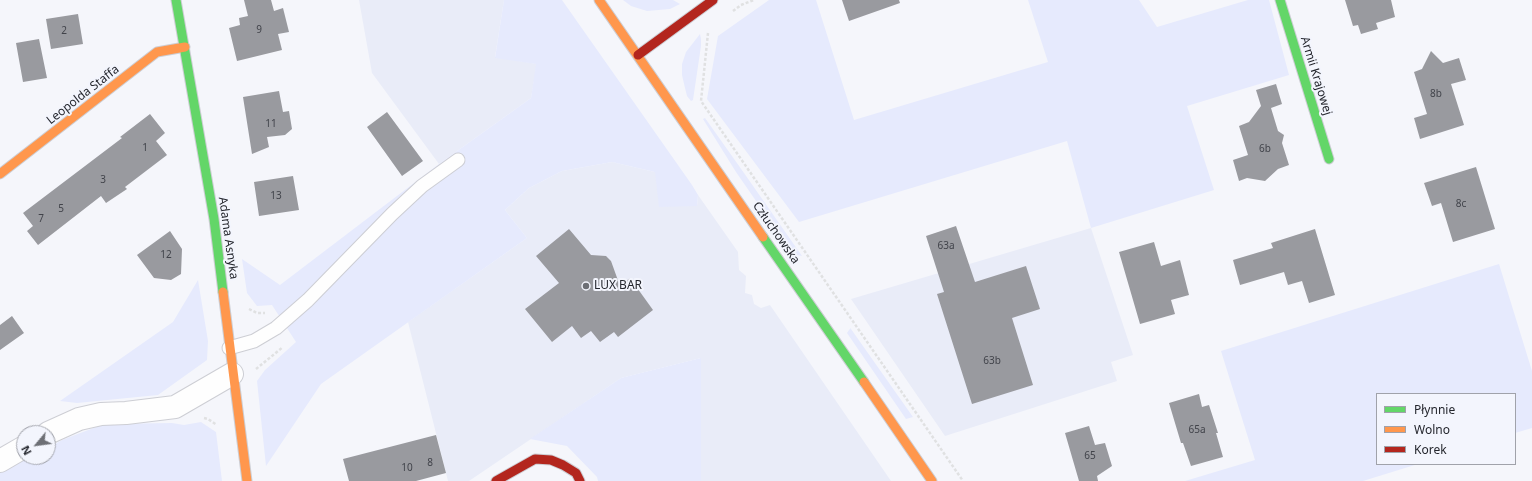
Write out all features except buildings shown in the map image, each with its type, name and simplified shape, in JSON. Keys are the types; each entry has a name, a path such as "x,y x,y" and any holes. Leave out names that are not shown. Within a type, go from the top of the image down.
{"street":[{"name":"Adama Asnyka","path":"176,0 214,219 232,374 247,481"},
{"name":"Człuchowska","path":"599,0 932,481"},
{"path":"638,56 713,0"},
{"name":"Armii Krajowej","path":"1280,0 1329,159"},
{"name":"Leopolda Staffa","path":"0,174 157,52 185,47"},
{"path":"56,429 79,419 101,414 126,413 175,407 232,374"},
{"path":"0,461 16,452"},
{"path":"496,481 535,459 551,460 563,465 576,474 580,481"}],"lane":[{"path":"229,348 254,341 276,328 308,300 392,214 422,186 458,160"}],"path":[{"path":"708,32 701,101 963,481"},
{"path":"248,308 257,313 269,312 284,346 256,368 254,373"}],"shaded area":[{"path":"359,0 504,0 495,57 537,64 531,98 439,164 372,73"},
{"path":"504,0 562,0 692,185 698,195 697,206 659,207 655,172 612,162 562,171 529,188 505,210 527,238 321,384 266,466 257,381 265,370 296,342 272,305 257,306 247,293 242,259 280,285 439,164 531,98 536,64 495,58"},
{"path":"623,0 673,0 680,4 670,9 647,11 631,6"},
{"path":"769,0 816,0 854,120 1048,62 1028,0 1139,0 1157,27 1248,0 1269,0 1289,75 1187,106 1214,190 1091,228 1067,141 799,222 707,99 718,36"},
{"path":"700,34 701,46 693,100 691,101 687,96 685,88 682,75 682,64 686,52"},
{"path":"705,118 802,256 797,255 790,250 736,172 703,119"},
{"path":"612,162 655,172 697,206 698,195 738,252 739,270 746,276 745,293 752,295 754,304 761,308 770,305 891,481 701,481 701,358 621,378 469,481 448,481 408,322 527,238 505,210 529,188 562,171"},
{"path":"1091,228 1133,355 1111,362 1117,381 945,436 851,299"},
{"path":"1499,264 1532,371 1532,428 1516,433 1516,393 1376,393 1376,465 1415,465 1363,481 1185,481 1255,460 1221,351"},
{"path":"198,280 208,341 207,360 158,395 77,403 60,401 173,322"},
{"path":"851,328 913,417 906,419 847,333"},
{"path":"701,358 701,481 598,481 597,477 567,446 530,439 621,378"},
{"path":"201,422 216,432 222,481 0,481 0,473 16,464 56,465 56,443 104,424 172,423 184,425"}],"traffic: fast":[{"path":"176,0 214,219 223,292"},
{"path":"1280,0 1329,159"},
{"path":"763,237 864,382"}],"traffic: slow":[{"path":"599,0 763,237"},
{"path":"0,174 157,52 185,47"},
{"path":"223,292 247,481"},
{"path":"864,382 932,481"}],"traffic: jam":[{"path":"638,55 713,0"},
{"path":"496,481 535,459 551,460 563,465 576,473 580,481"}],"place":[{"name":"LUX BAR","path":"586,286"}]}
